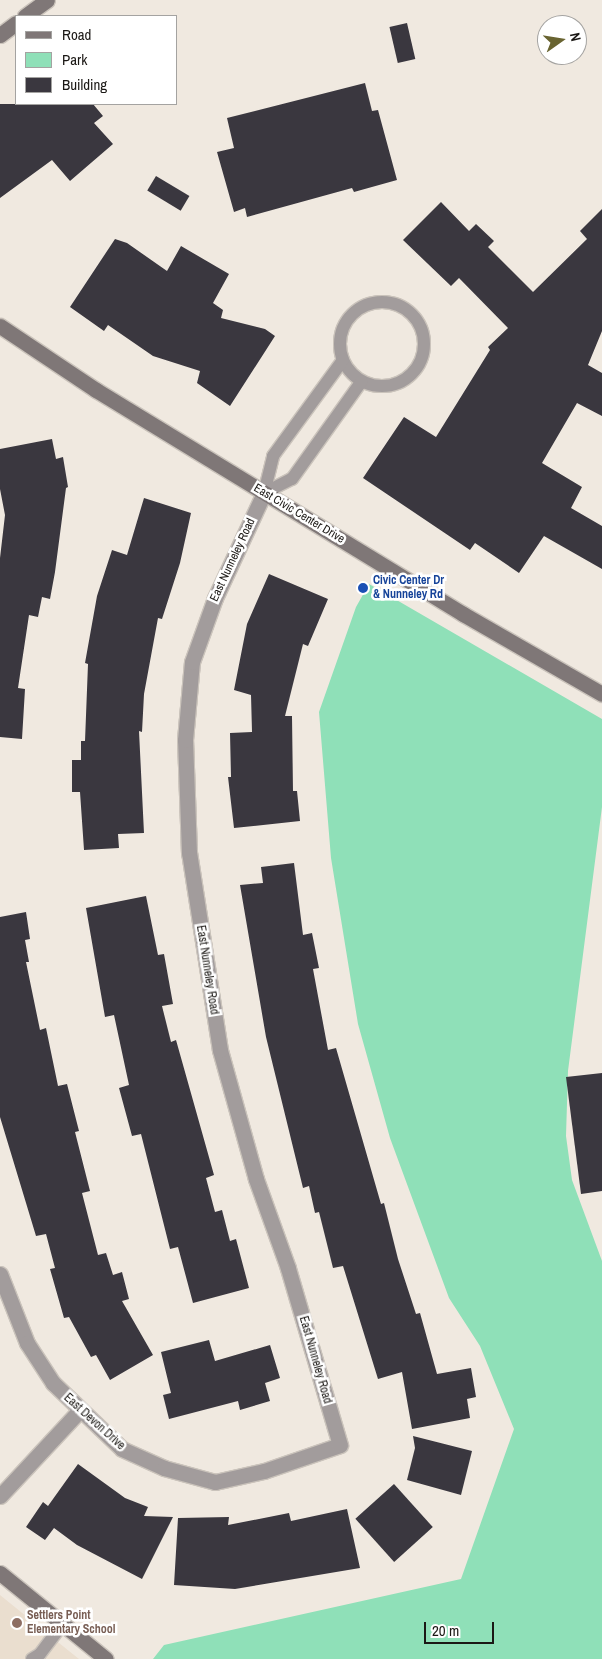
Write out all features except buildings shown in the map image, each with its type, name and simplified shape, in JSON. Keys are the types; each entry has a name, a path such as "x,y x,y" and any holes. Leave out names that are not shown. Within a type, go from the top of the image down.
{"street":[{"path":"26,15 47,0"},
{"path":"0,35 15,24"},
{"name":"East Civic Center Drive","path":"0,326 38,354 264,493 471,619 602,694"},
{"name":"East Nunneley Road","path":"264,493 215,598 192,662 185,740 189,853 220,1050 256,1179 288,1268 340,1445"},
{"name":"East Devon Drive","path":"0,1274 26,1343 53,1383 79,1411 122,1450 164,1468 215,1482 264,1471 340,1445"},
{"path":"0,1496 79,1411"},
{"path":"0,1573 106,1659"}],"lane":[{"path":"368,303 395,303 416,319 424,345 415,371 390,386 376,386 362,381 343,360 340,346 341,331 357,309 368,303"},
{"path":"264,493 273,456 343,360"},
{"path":"264,493 292,479 362,381"},
{"path":"32,1659 40,1654 63,1623"}],"shaded area":[{"name":"Settlers Point Elementary School","path":"0,1595 69,1651 79,1659 0,1659"}],"green space":[{"path":"369,584 602,719 602,807 568,1071 566,1136 572,1180 602,1261 602,1659 153,1659 164,1645 461,1579 514,1429 480,1346 449,1298 390,1138 358,1024 331,858 319,712 356,607"}],"place":[{"name":"Civic Center Dr & Nunneley Rd","path":"363,588"},
{"name":"Settlers Point Elementary School","path":"17,1623"}]}
